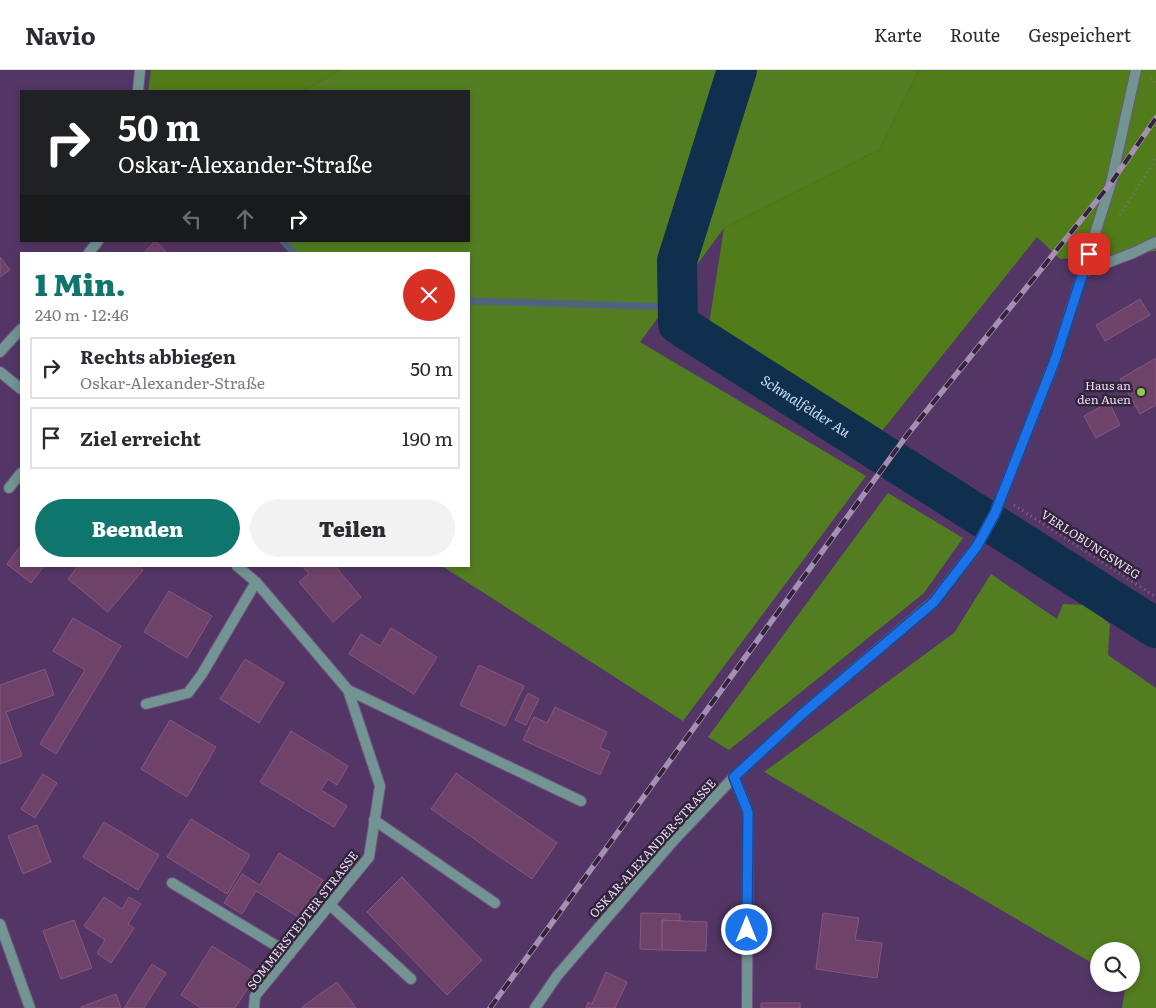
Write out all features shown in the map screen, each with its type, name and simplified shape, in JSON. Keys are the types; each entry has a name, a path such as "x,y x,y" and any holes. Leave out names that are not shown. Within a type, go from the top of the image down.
{"street":[{"path":"138,90 140,70"},
{"name":"OSKAR-ALEXANDER-STRASSE","path":"535,1008 557,976 603,920 674,840 734,777 801,715 934,602 977,546 995,513 1055,360 1111,183 1136,70"},
{"path":"90,252 97,242"},
{"path":"1083,272 1156,242"},
{"path":"0,352 20,330"},
{"path":"0,372 20,389"},
{"path":"9,488 20,474"},
{"name":"SOMMERSTEDTER STRASSE","path":"238,567 256,582 348,690 380,786 368,857 256,996 254,1008"},
{"path":"146,704 188,693 202,674 256,582"},
{"path":"348,690 581,800"},
{"path":"734,777 748,812 747,1008"},
{"path":"374,820 495,903"},
{"path":"172,883 290,954"},
{"path":"330,905 411,979"},
{"path":"0,924 30,1008"}],"path":[{"name":"VERLOBUNGSWEG","path":"1016,506 1156,597"}],"green space":[{"path":"151,70 341,70 305,90 148,90"},
{"path":"341,70 919,70 880,149 724,228 640,342 866,476 683,721 444,567 470,567 470,252 294,252 285,242 470,242 470,90 305,90"},
{"path":"919,70 1156,70 1156,251 1060,259 1037,237 882,431 709,324 724,228 880,149"},
{"path":"888,493 963,538 924,593 729,750 708,737"},
{"path":"991,574 1057,619 1063,604 1086,605 1110,624 1108,655 1156,688 1156,1008 1122,1008 1125,992 1140,992 1140,942 1090,942 1090,962 764,772 954,633"}],"building":[{"path":"154,242 157,242 166,252 145,252"},
{"path":"0,257 10,270 0,277"},
{"path":"1140,299 1150,315 1105,341 1096,325"},
{"name":"Haus an den Auen","path":"1156,358 1156,405 1140,414 1120,379"},
{"path":"1109,402 1120,425 1096,438 1084,416"},
{"path":"20,546 20,567 43,567 31,583 7,564"},
{"path":"77,567 140,567 143,570 108,612 68,579"},
{"path":"303,567 336,567 361,597 333,622 299,582 309,574"},
{"path":"169,591 212,616 187,658 144,632"},
{"path":"73,618 121,646 56,754 40,744 85,670 53,651"},
{"path":"391,628 437,657 414,694 349,654 361,634 380,646"},
{"path":"245,659 284,683 259,723 220,699"},
{"path":"479,665 524,686 505,726 460,705"},
{"path":"45,669 54,695 6,712 22,756 0,764 0,685"},
{"path":"528,693 539,699 526,725 515,720"},
{"path":"555,707 607,732 600,748 610,752 600,775 523,740 534,717 547,723"},
{"path":"170,720 216,747 187,797 141,769"},
{"path":"291,731 348,766 337,785 328,779 321,790 347,806 334,827 260,782"},
{"path":"456,773 557,843 532,879 431,809"},
{"path":"43,774 57,783 35,818 21,809"},
{"path":"191,819 250,855 227,894 167,857"},
{"path":"104,822 159,855 138,890 83,857"},
{"path":"37,825 51,862 23,874 8,836"},
{"path":"279,853 323,880 300,918 256,891 242,914 224,903 242,874 260,885"},
{"path":"402,877 482,960 447,995 367,912"},
{"path":"104,897 122,909 129,897 141,904 128,924 134,928 111,963 97,953 105,940 84,926"},
{"path":"641,913 680,914 680,921 662,920 662,950 640,949"},
{"path":"823,913 859,918 855,940 882,943 877,978 816,969"},
{"path":"74,920 92,968 61,979 43,931"},
{"path":"662,920 707,922 706,951 662,950"},
{"path":"212,946 257,974 235,1008 201,1008 181,995"},
{"path":"152,964 166,973 144,1008 124,1008"},
{"path":"606,972 627,982 615,1008 586,1008 588,1002 592,1004"},
{"path":"337,982 356,1008 302,1008 302,1007"},
{"path":"116,994 121,1008 81,1008 81,1007"},
{"path":"761,1003 800,1003 800,1008 761,1008"}],"waterway":[{"name":"Schmalfelder Au","path":"737,70 677,261 678,324 1156,628"},
{"path":"284,242 293,252"},
{"path":"470,301 678,307"}],"railway":[{"path":"490,1008 907,435 1111,183 1156,118"}],"place":[{"name":"Haus an den Auen","path":"1141,392"}],"route":[{"path":"747,930 748,812 734,777 801,715 934,602 977,546 995,513 1055,360 1089,254"}]}
